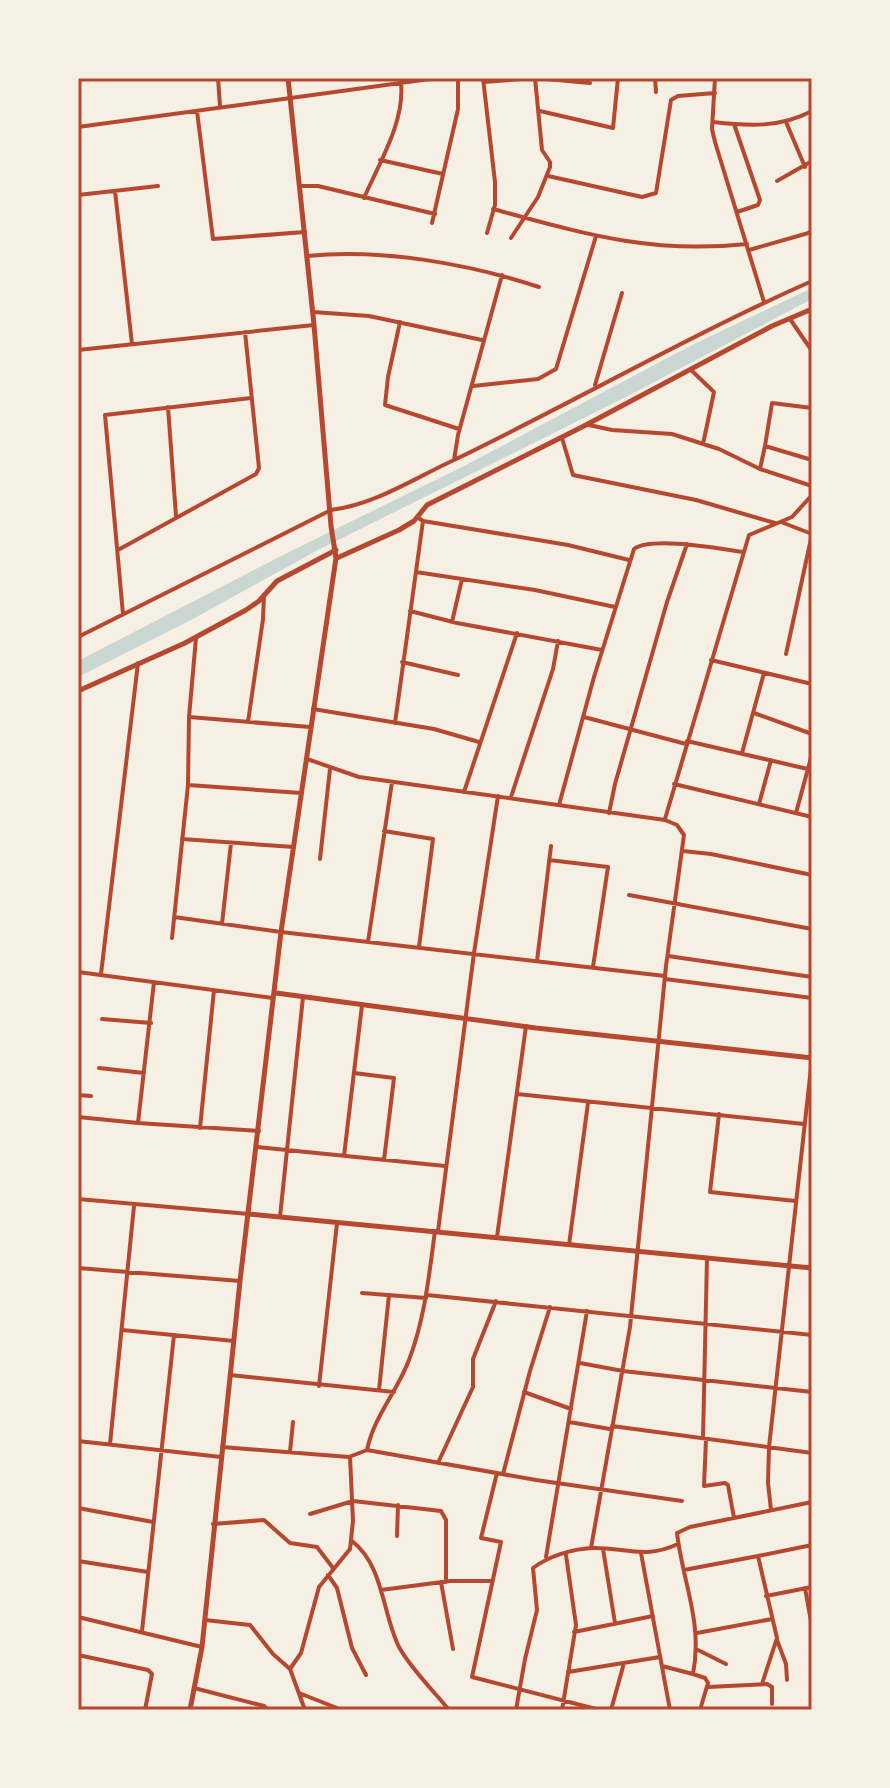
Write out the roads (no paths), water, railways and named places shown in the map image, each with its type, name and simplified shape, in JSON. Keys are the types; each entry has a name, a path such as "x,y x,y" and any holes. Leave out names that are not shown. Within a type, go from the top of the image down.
{"street":[{"path":"218,78 220,106"},
{"path":"190,1710 202,1647 213,1524 281,932 336,558 288,78"},
{"path":"78,127 437,78"},
{"path":"432,223 458,109 458,78"},
{"path":"511,238 548,176 550,162 542,150 535,78"},
{"path":"487,233 495,182 483,80 535,78 590,83"},
{"path":"540,111 613,128 618,78"},
{"path":"655,78 656,92"},
{"path":"715,78 715,142 764,302"},
{"path":"364,198 402,102 401,83"},
{"path":"548,176 642,197 652,196 657,189 671,100 678,96 715,93"},
{"path":"197,110 213,239 305,232"},
{"path":"713,122 753,126 786,122 812,111"},
{"path":"786,122 805,167"},
{"path":"734,124 760,200 758,205 737,212"},
{"path":"380,160 443,174"},
{"path":"777,181 812,161"},
{"path":"78,195 158,186"},
{"path":"300,186 318,186 435,214"},
{"path":"115,191 132,344"},
{"path":"493,209 620,242 668,247 748,247 812,232"},
{"path":"473,386 538,379 556,369 596,236"},
{"path":"307,256 336,253 475,267 539,287"},
{"path":"454,460 482,340 502,275"},
{"path":"78,637 331,510 361,504 454,460 764,302 812,281"},
{"path":"594,387 622,293"},
{"path":"395,723 416,572 420,519 427,505 812,309"},
{"path":"313,312 369,316 482,340"},
{"path":"790,319 812,351"},
{"path":"400,322 385,405 459,429"},
{"path":"78,350 314,325"},
{"path":"118,550 256,474 259,468 245,332"},
{"path":"691,369 714,392 703,444"},
{"path":"123,614 105,415 251,398"},
{"path":"760,469 772,403 812,408"},
{"path":"168,407 176,516"},
{"path":"588,424 612,430 672,434 812,486"},
{"path":"561,437 573,475 696,500 812,534 786,654"},
{"path":"765,446 812,460"},
{"path":"665,820 751,533 792,517 812,495"},
{"path":"804,506 812,508"},
{"path":"336,558 420,519 568,545 629,560"},
{"path":"559,805 634,549 640,545 687,544 744,552"},
{"path":"609,813 630,729 687,544"},
{"path":"78,691 196,637 246,610 277,581 336,548"},
{"path":"416,572 535,590 615,607"},
{"path":"452,622 462,579"},
{"path":"248,722 264,595"},
{"path":"410,611 452,622 602,650"},
{"path":"464,792 517,633"},
{"path":"172,938 188,785 189,717 196,637"},
{"path":"511,797 546,691 558,641"},
{"path":"711,660 812,684"},
{"path":"402,662 458,675"},
{"path":"101,974 138,663"},
{"path":"742,753 764,673"},
{"path":"313,709 434,729 479,742"},
{"path":"753,713 812,734"},
{"path":"189,717 310,727"},
{"path":"583,717 810,769"},
{"path":"796,813 812,754"},
{"path":"307,759 352,776 665,820 681,828 683,851 665,978 632,1315 591,1548"},
{"path":"759,804 771,760"},
{"path":"320,859 330,769"},
{"path":"368,942 393,781"},
{"path":"674,784 812,817"},
{"path":"188,785 301,793"},
{"path":"367,1450 377,1420 410,1359 422,1320 498,796"},
{"path":"384,831 433,839 419,947"},
{"path":"182,839 294,847"},
{"path":"222,924 231,842"},
{"path":"537,961 551,846"},
{"path":"683,851 812,875"},
{"path":"549,860 608,867 593,967"},
{"path":"629,895 812,929"},
{"path":"174,917 593,967 812,998"},
{"path":"668,956 812,977"},
{"path":"78,972 812,1058 769,1447 771,1510"},
{"path":"138,1123 154,982"},
{"path":"200,1128 214,990"},
{"path":"280,1217 303,997"},
{"path":"344,1156 362,1005"},
{"path":"102,1019 151,1023"},
{"path":"497,1237 526,1026"},
{"path":"99,1068 144,1073"},
{"path":"354,1073 394,1078 384,1160"},
{"path":"517,1094 804,1124"},
{"path":"78,1095 91,1096"},
{"path":"569,1245 588,1103"},
{"path":"719,1114 710,1192 796,1201"},
{"path":"78,1117 259,1131"},
{"path":"257,1147 445,1166"},
{"path":"78,1199 812,1268"},
{"path":"110,1444 134,1206"},
{"path":"319,1386 337,1223"},
{"path":"707,1258 704,1486 728,1485 734,1518"},
{"path":"78,1268 240,1281"},
{"path":"362,1293 496,1301 812,1335"},
{"path":"379,1390 389,1295"},
{"path":"438,1463 473,1387 473,1359 496,1301"},
{"path":"550,1307 481,1538 501,1542 472,1677 600,1710"},
{"path":"545,1558 587,1311"},
{"path":"122,1330 234,1341"},
{"path":"142,1631 174,1335"},
{"path":"579,1363 623,1371 812,1392"},
{"path":"230,1375 394,1392"},
{"path":"524,1392 572,1409"},
{"path":"289,1452 293,1422"},
{"path":"569,1422 812,1453"},
{"path":"78,1441 221,1457"},
{"path":"222,1447 349,1457 367,1450 500,1474 682,1501"},
{"path":"290,1669 301,1653 319,1587 350,1549 353,1501 349,1457"},
{"path":"310,1514 353,1501 441,1511 445,1516 444,1582 453,1649"},
{"path":"693,1674 698,1650 697,1633 677,1533 812,1502"},
{"path":"397,1536 398,1505"},
{"path":"78,1508 153,1522"},
{"path":"213,1524 264,1520 290,1543 317,1547 333,1568"},
{"path":"352,1541 362,1549 381,1590 398,1645 449,1710"},
{"path":"516,1710 537,1610 533,1568 545,1558 591,1548 641,1553 678,1544"},
{"path":"684,1570 812,1545"},
{"path":"603,1549 615,1623"},
{"path":"641,1553 670,1710"},
{"path":"562,1710 576,1615 566,1554"},
{"path":"758,1556 786,1664 787,1680"},
{"path":"78,1561 148,1572"},
{"path":"328,1575 337,1588 352,1648 366,1675"},
{"path":"381,1590 444,1582 492,1581"},
{"path":"766,1596 812,1587"},
{"path":"805,1588 812,1627"},
{"path":"574,1632 653,1616"},
{"path":"78,1617 202,1647"},
{"path":"697,1633 772,1619"},
{"path":"203,1620 250,1625 273,1654 290,1669 305,1710"},
{"path":"762,1684 777,1638"},
{"path":"698,1650 726,1664"},
{"path":"78,1655 148,1670 152,1674 145,1710"},
{"path":"568,1672 660,1657"},
{"path":"611,1710 624,1663"},
{"path":"662,1666 705,1678 708,1687 700,1710"},
{"path":"708,1687 762,1684 772,1687 772,1704"},
{"path":"193,1688 264,1706 268,1710"},
{"path":"299,1693 342,1710"}]}
